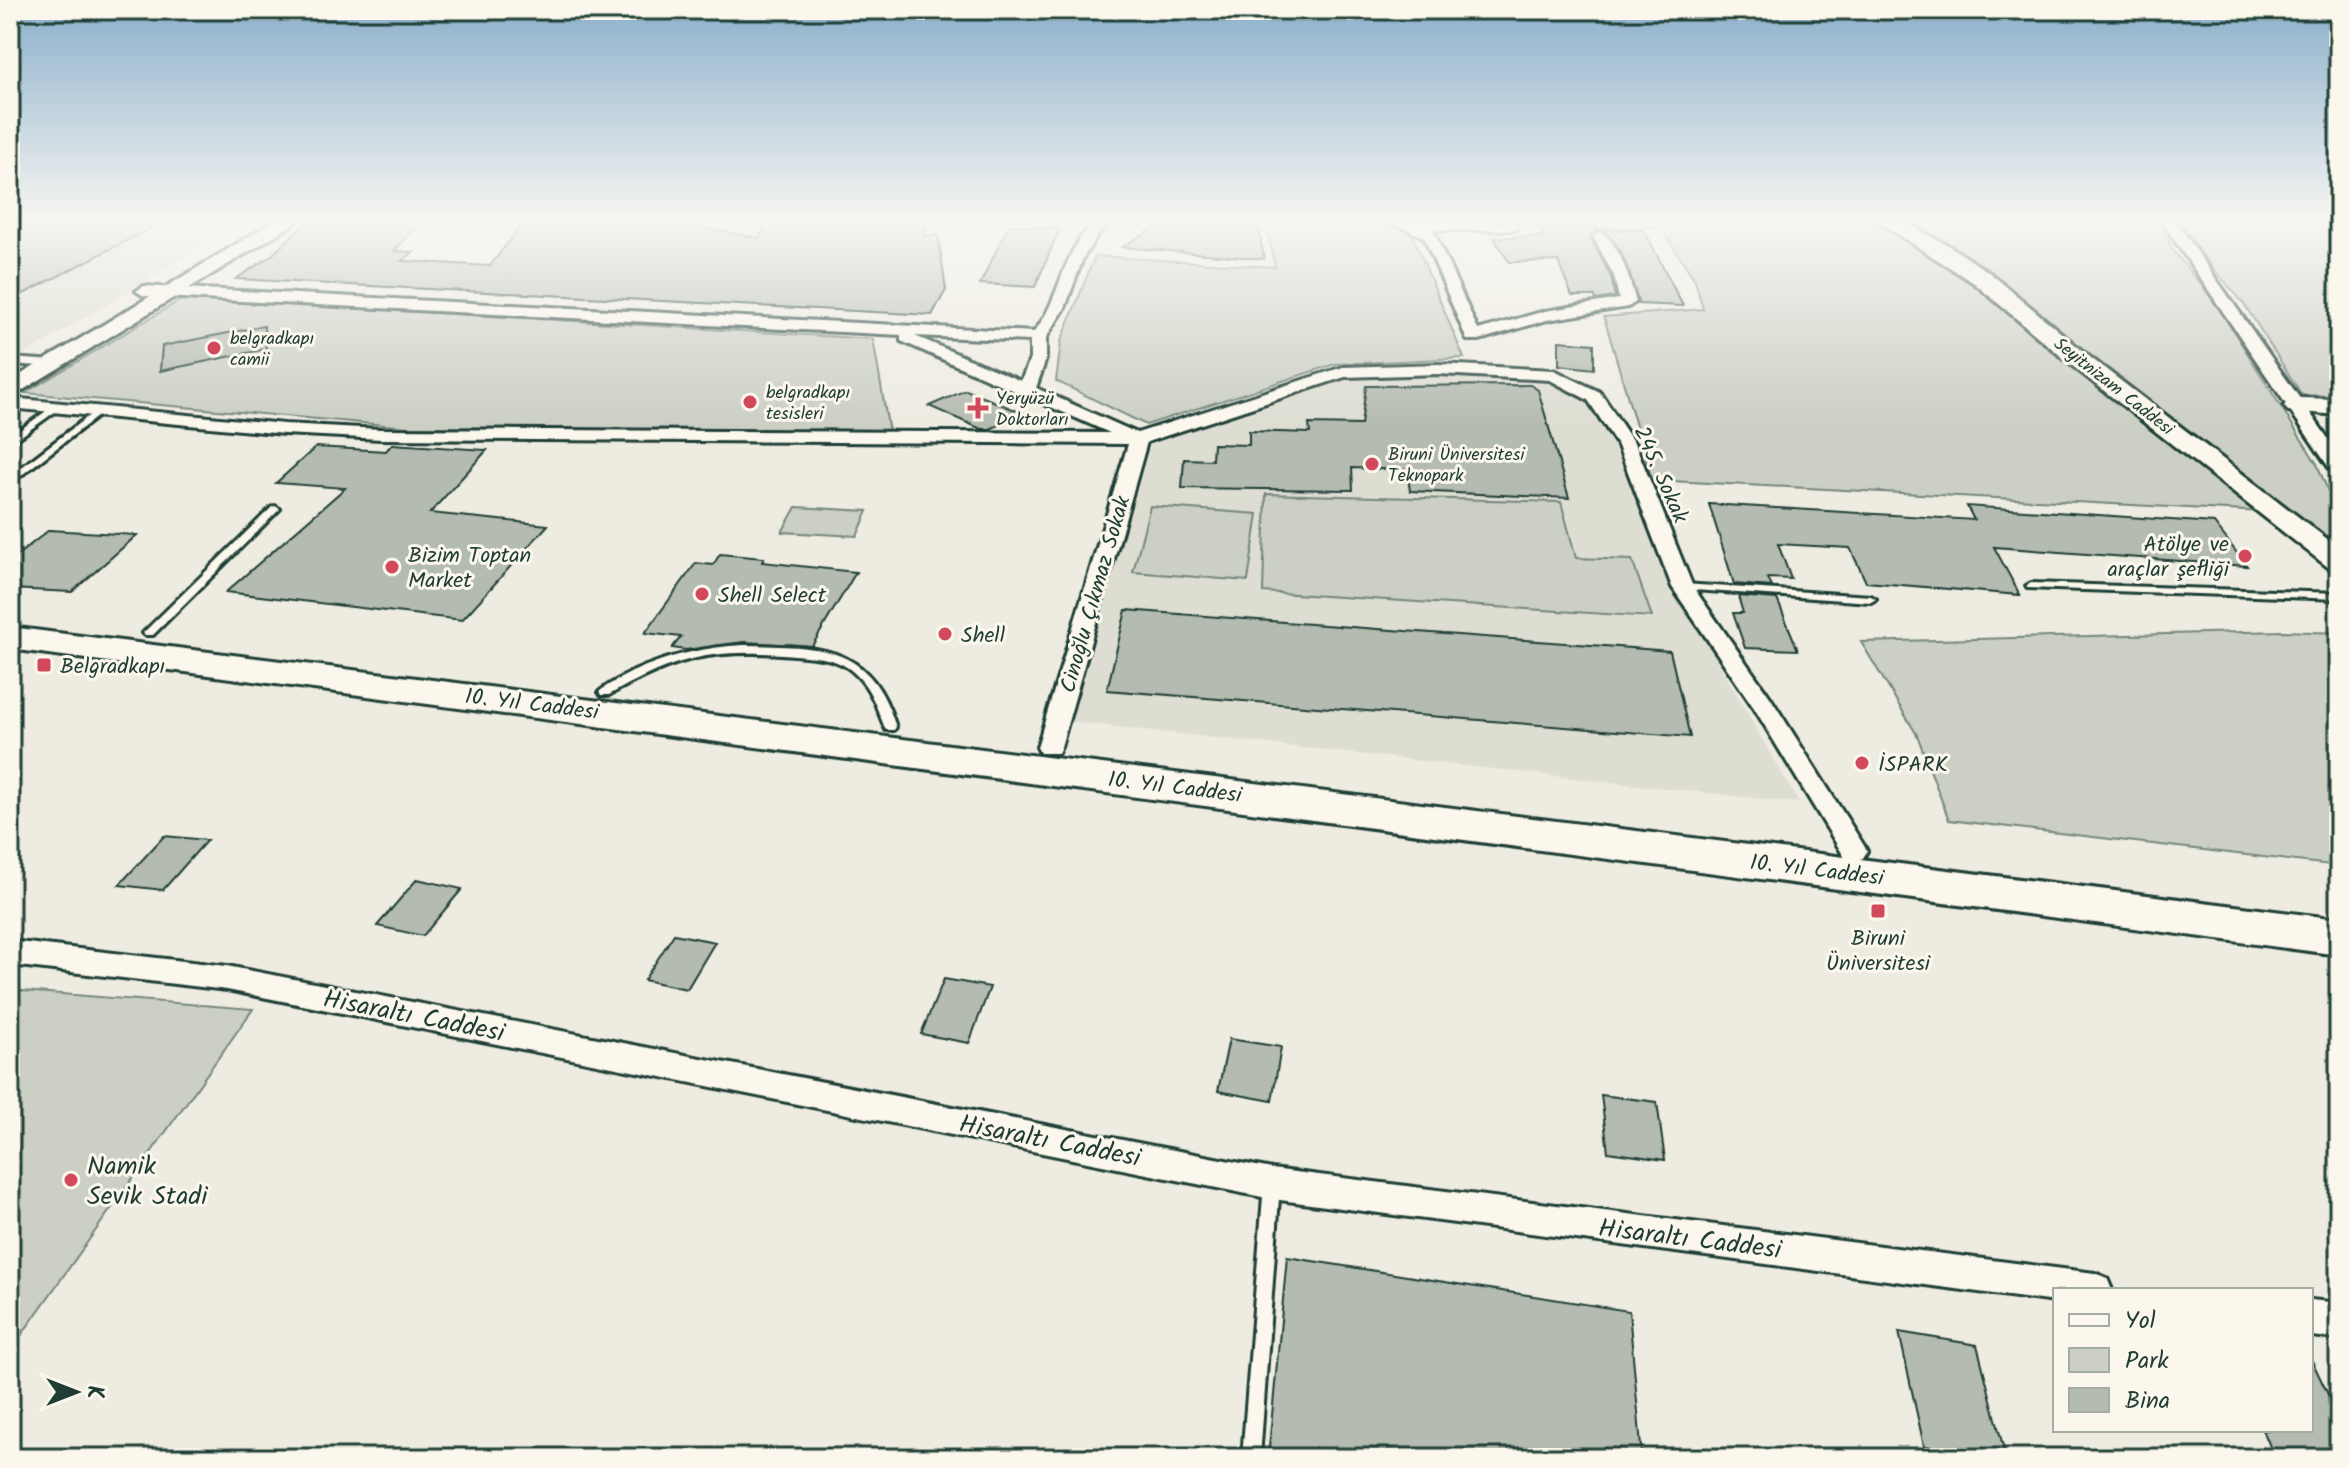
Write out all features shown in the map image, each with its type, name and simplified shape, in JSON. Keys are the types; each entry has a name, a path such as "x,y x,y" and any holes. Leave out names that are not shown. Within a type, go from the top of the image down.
{"main road":[{"name":"10. Yıl Caddesi","path":"10,615 1722,831 1854,851 2339,913"},
{"name":"10. Yıl Caddesi","path":"10,638 2339,937"}],"street":[{"path":"15,364 150,288"},
{"path":"10,391 179,288"},
{"path":"144,291 893,332 1038,337 1051,325 1064,288"},
{"path":"1452,288 1473,337 1545,316 1628,302 1625,288"},
{"name":"Seyitnizam Caddesi","path":"1993,288 2083,363 2339,562"},
{"path":"2215,288 2339,468"},
{"path":"893,332 1139,439"},
{"path":"1026,390 1038,359 1038,337"},
{"name":"245. Sokak","path":"10,403 381,434 1139,439 1343,372 1439,369 1554,375 1594,396 1627,446 1683,587 1762,703 1854,851"},
{"path":"2297,406 2339,407"},
{"name":"Cinoğlu Çıkmaz Sokak","path":"1049,747 1139,439"},
{"name":"Hisaraltı Caddesi","path":"10,953 227,978 1272,1184 2079,1288"},
{"path":"2313,1318 2339,1321"}],"lane":[{"path":"15,364 55,364"},
{"path":"10,441 56,407"},
{"path":"10,481 99,411"},
{"path":"149,633 275,509"},
{"path":"2031,586 2339,596"},
{"path":"1683,587 1871,599"},
{"path":"605,692 642,669 723,646 830,656 855,667 880,695 890,727"},
{"path":"1251,1458 1272,1184"}],"shaded area":[{"path":"10,288 135,288 10,363"},
{"path":"1473,374 1553,381 1587,398 1608,434 1672,582 1799,803 1071,722 1150,445 1347,377"}],"green space":[{"path":"1083,288 1434,288 1464,358 1335,364 1146,425 1056,381 1061,342"},
{"path":"1697,288 1981,288 2265,512 1652,480 1604,317 1703,309"},
{"path":"2003,288 2203,288 2317,464 2331,499 2334,545 2166,417"},
{"path":"2230,288 2339,288 2339,396 2302,395 2244,304"},
{"path":"184,298 873,339 889,432 407,427 25,393"},
{"path":"1266,494 1561,502 1576,558 1632,560 1652,617 1263,592"},
{"path":"1150,506 1258,514 1248,581 1133,572"},
{"path":"796,507 868,511 857,536 782,532"},
{"path":"2283,631 2339,633 2339,866 1949,820 1917,735 1861,642"},
{"name":"Namik Sevik Stadi","path":"10,990 253,1009 10,1351"}],"building":[{"path":"10,288 36,288 10,301"},
{"path":"400,288 946,288 932,315"},
{"path":"1569,288 1613,288 1615,297 1596,300 1595,296 1572,296"},
{"path":"1633,288 1674,288 1683,306 1638,304"},
{"name":"belgradkapı camii","path":"264,326 266,349 160,371 162,346"},
{"path":"1559,341 1594,344 1594,369 1559,365"},
{"path":"1530,385 1538,390 1569,498 1410,491 1407,470 1352,468 1353,490 1182,488 1184,459 1212,460 1213,444 1249,445 1249,431 1310,433 1309,424 1361,425 1366,386"},
{"path":"966,390 1025,414 990,429 981,429 929,406"},
{"path":"392,444 487,450 430,513 548,525 462,620 226,592 345,488 276,483 316,447 386,451"},
{"path":"1709,504 1974,520 1967,506 2214,523 2247,566 1994,547 2020,595 1866,582 1850,548 1778,544 1791,579 1768,578 1772,587 1734,584"},
{"path":"49,530 137,535 72,592 10,589 10,561"},
{"path":"720,554 764,558 762,562 856,572 812,646 744,642 686,650 672,648 681,637 645,633 696,563 713,565"},
{"path":"1738,596 1777,599 1798,650 1745,648 1733,613 1743,613"},
{"path":"1126,610 1670,651 1690,737 1107,690"},
{"path":"164,836 207,840 163,890 119,885"},
{"path":"417,879 462,889 423,936 377,926"},
{"path":"674,934 715,942 687,989 644,980"},
{"path":"944,979 990,987 969,1043 921,1034"},
{"path":"1229,1039 1281,1047 1272,1101 1218,1091"},
{"path":"1601,1095 1657,1102 1665,1160 1608,1152"},
{"path":"1287,1257 1629,1311 1642,1458 1268,1458"},
{"path":"1899,1332 1977,1345 2006,1458 1924,1446"},
{"path":"2313,1363 2339,1417 2339,1458 2275,1458 2264,1432 2313,1432"}],"place":[{"name":"belgradkapı camii","path":"214,348"},
{"name":"belgradkapı tesisleri","path":"750,402"},
{"name":"Yeryüzü Doktorları","path":"978,408"},
{"name":"Biruni Üniversitesi Teknopark","path":"1372,464"},
{"name":"Atölye ve araçlar şefliği","path":"2245,556"},
{"name":"Bizim Toptan Market","path":"392,567"},
{"name":"Shell Select","path":"702,594"},
{"name":"Shell","path":"945,634"},
{"name":"Belgradkapı","path":"44,665"},
{"name":"İSPARK","path":"1862,763"},
{"name":"Biruni Üniversitesi","path":"1878,911"},
{"name":"Namik Sevik Stadi","path":"71,1180"}]}
